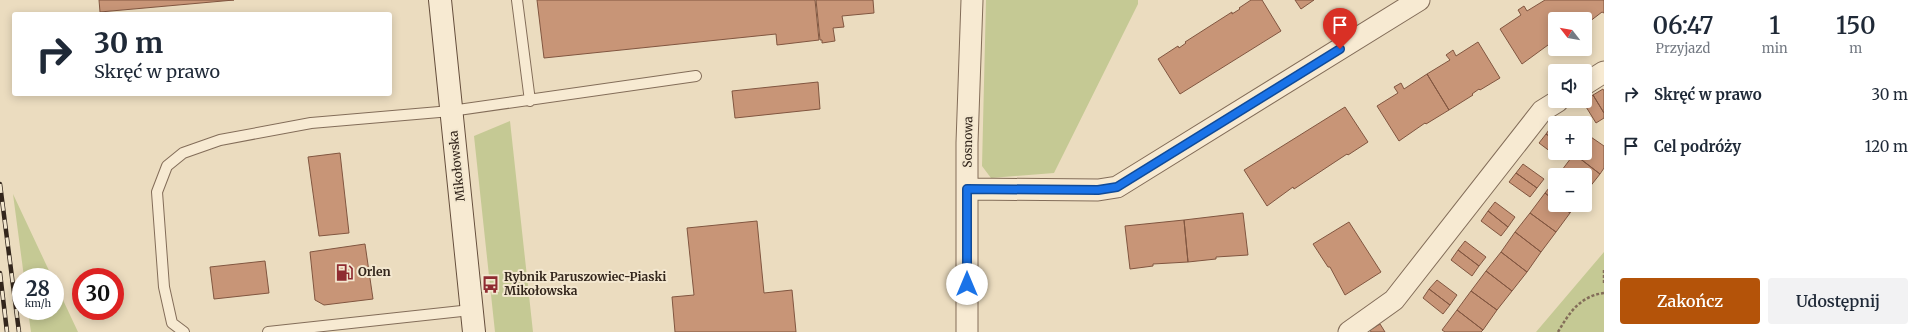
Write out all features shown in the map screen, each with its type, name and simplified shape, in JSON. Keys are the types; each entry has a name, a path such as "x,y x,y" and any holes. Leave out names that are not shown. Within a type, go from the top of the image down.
{"main road":[{"name":"Mikołowska","path":"441,3 474,332"}],"street":[{"name":"Sosnowa","path":"967,332 967,189 972,0"},
{"path":"967,189 1098,190 1117,187 1419,0"},
{"path":"1592,80 1604,72"},
{"path":"1349,332 1394,300 1542,111 1548,107"}],"lane":[{"path":"517,0 530,101"},
{"path":"184,332 172,323 164,287 157,192 166,166 183,153 220,140 311,123 451,111 530,101 696,76"},
{"path":"268,332 471,310"}],"path":[{"path":"1604,270 1604,283"},
{"path":"1558,332 1573,309 1580,303 1592,295 1604,293"}],"green space":[{"path":"986,0 1138,0 1138,4 1054,173 991,178 982,166"},
{"path":"510,121 533,332 495,332 474,136"},
{"path":"13,194 48,268 23,268"},
{"path":"1604,252 1604,332 1536,332"},
{"path":"64,302 78,332 31,332 29,320 64,320"}],"building":[{"path":"99,0 234,0 100,12"},
{"path":"537,0 815,0 819,40 777,45 776,34 544,58"},
{"path":"816,0 873,0 874,13 842,16 844,27 833,28 835,41 822,43 822,40 820,40"},
{"path":"1251,0 1262,0 1281,31 1180,94 1158,59 1178,46 1179,48 1186,43 1185,42 1232,12 1232,14 1240,9 1239,8"},
{"path":"1295,0 1314,0 1301,9"},
{"path":"1545,0 1604,0 1604,13 1602,12 1592,20 1592,12 1548,12 1548,45 1522,64 1500,29 1521,15 1518,10 1524,6 1527,11"},
{"path":"1478,42 1500,78 1480,90 1479,89 1472,94 1473,95 1449,110 1427,74 1450,60 1446,55 1453,50 1456,56"},
{"path":"1427,74 1449,110 1426,124 1425,123 1399,141 1377,106 1398,93 1394,87 1401,83 1404,89"},
{"path":"818,82 820,109 735,118 732,91"},
{"path":"1603,89 1604,91 1604,113 1593,95"},
{"path":"1593,95 1604,113 1604,118 1596,123 1587,108 1592,108"},
{"path":"1345,107 1368,142 1294,189 1293,187 1267,206 1244,170"},
{"path":"1546,134 1548,135 1548,150 1539,143"},
{"path":"1592,138 1604,146 1604,168 1600,174 1582,160 1592,160"},
{"path":"340,153 349,233 319,236 308,157"},
{"path":"1570,160 1582,160 1600,174 1592,184 1592,168 1564,168"},
{"path":"1523,164 1544,179 1537,188 1516,173"},
{"path":"1516,173 1537,188 1530,197 1509,182"},
{"path":"1545,193 1548,195 1548,212 1570,213 1556,232 1530,213"},
{"path":"1495,202 1515,217 1508,227 1488,211"},
{"path":"1488,211 1508,227 1501,236 1481,221"},
{"path":"1243,213 1248,255 1216,257 1216,259 1188,262 1184,220"},
{"path":"1530,213 1556,232 1541,252 1515,232"},
{"path":"1184,220 1188,262 1153,264 1153,266 1130,269 1125,226"},
{"path":"757,221 764,293 792,290 796,332 675,332 672,297 694,295 687,228"},
{"path":"1349,222 1381,272 1345,295 1330,267 1328,267 1313,244"},
{"path":"1515,232 1541,252 1527,272 1501,252"},
{"path":"1465,241 1486,257 1479,266 1458,250"},
{"path":"365,244 373,299 324,305 315,300 310,252"},
{"path":"1458,250 1479,266 1472,276 1451,260"},
{"path":"1501,252 1527,272 1512,291 1486,271"},
{"path":"265,261 269,293 214,299 210,267"},
{"path":"1486,271 1512,291 1497,310 1471,291"},
{"path":"1437,280 1457,295 1450,305 1429,289"},
{"path":"1429,289 1450,305 1443,314 1423,298"},
{"path":"1471,291 1497,310 1483,330 1457,310"},
{"path":"1457,310 1483,330 1481,332 1445,332 1442,330"},
{"path":"1380,324 1385,332 1371,332 1370,330"}],"railway":[{"path":"0,184 19,332"},
{"path":"0,273 7,332"}],"place":[{"name":"Orlen","path":"345,272"},
{"name":"Rybnik Paruszowiec-Piaski Mikołowska","path":"491,284"}],"route":[{"path":"967,284 967,189 1098,190 1117,187 1340,49"}]}
